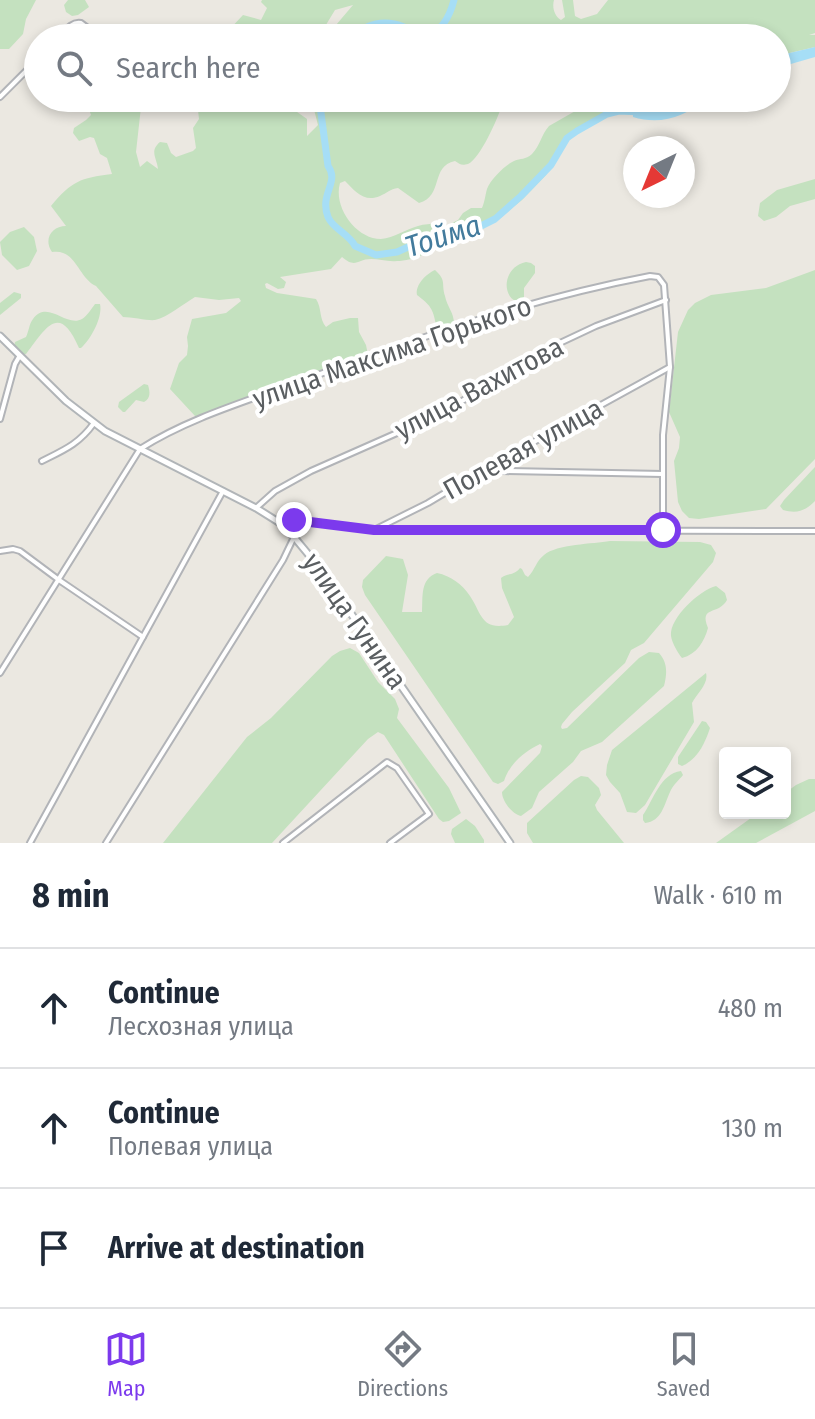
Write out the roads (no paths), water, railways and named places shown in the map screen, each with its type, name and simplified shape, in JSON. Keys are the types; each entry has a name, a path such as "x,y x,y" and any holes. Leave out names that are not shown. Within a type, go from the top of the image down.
{"main road":[{"name":"улица Гунина","path":"0,336 66,401 94,423 280,523 325,575 510,843"}],"street":[{"path":"0,97 24,73"},
{"name":"улица Максима Горького","path":"0,673 140,449 176,429 243,403 393,347 531,303 650,276 658,277 663,282 666,300"},
{"path":"663,530 663,435 670,367 666,300"},
{"name":"улица Вахитова","path":"256,508 275,491 311,471 440,414 562,342 666,300"},
{"path":"0,419 19,357"},
{"name":"Полевая улица","path":"374,530 670,367"},
{"path":"42,461 82,439 94,423"},
{"path":"490,466 502,471 663,474"},
{"path":"30,843 223,491"},
{"path":"280,523 294,520 374,530 815,531"},
{"path":"106,843 283,560 294,537"},
{"path":"0,551 20,551 143,637"},
{"path":"283,843 387,762 397,768 429,814 390,843"}],"water":[{"path":"815,47 815,57 791,64 791,53"},
{"path":"633,112 687,112 662,120 633,117"}],"waterway":[{"name":"Тойма","path":"443,24 454,0"},
{"name":"Тойма","path":"378,24 390,24"},
{"name":"Тойма","path":"321,112 332,177 326,202 328,217 355,246 376,255 397,252 439,233 466,232 495,219 551,165 567,138 615,112"}]}
